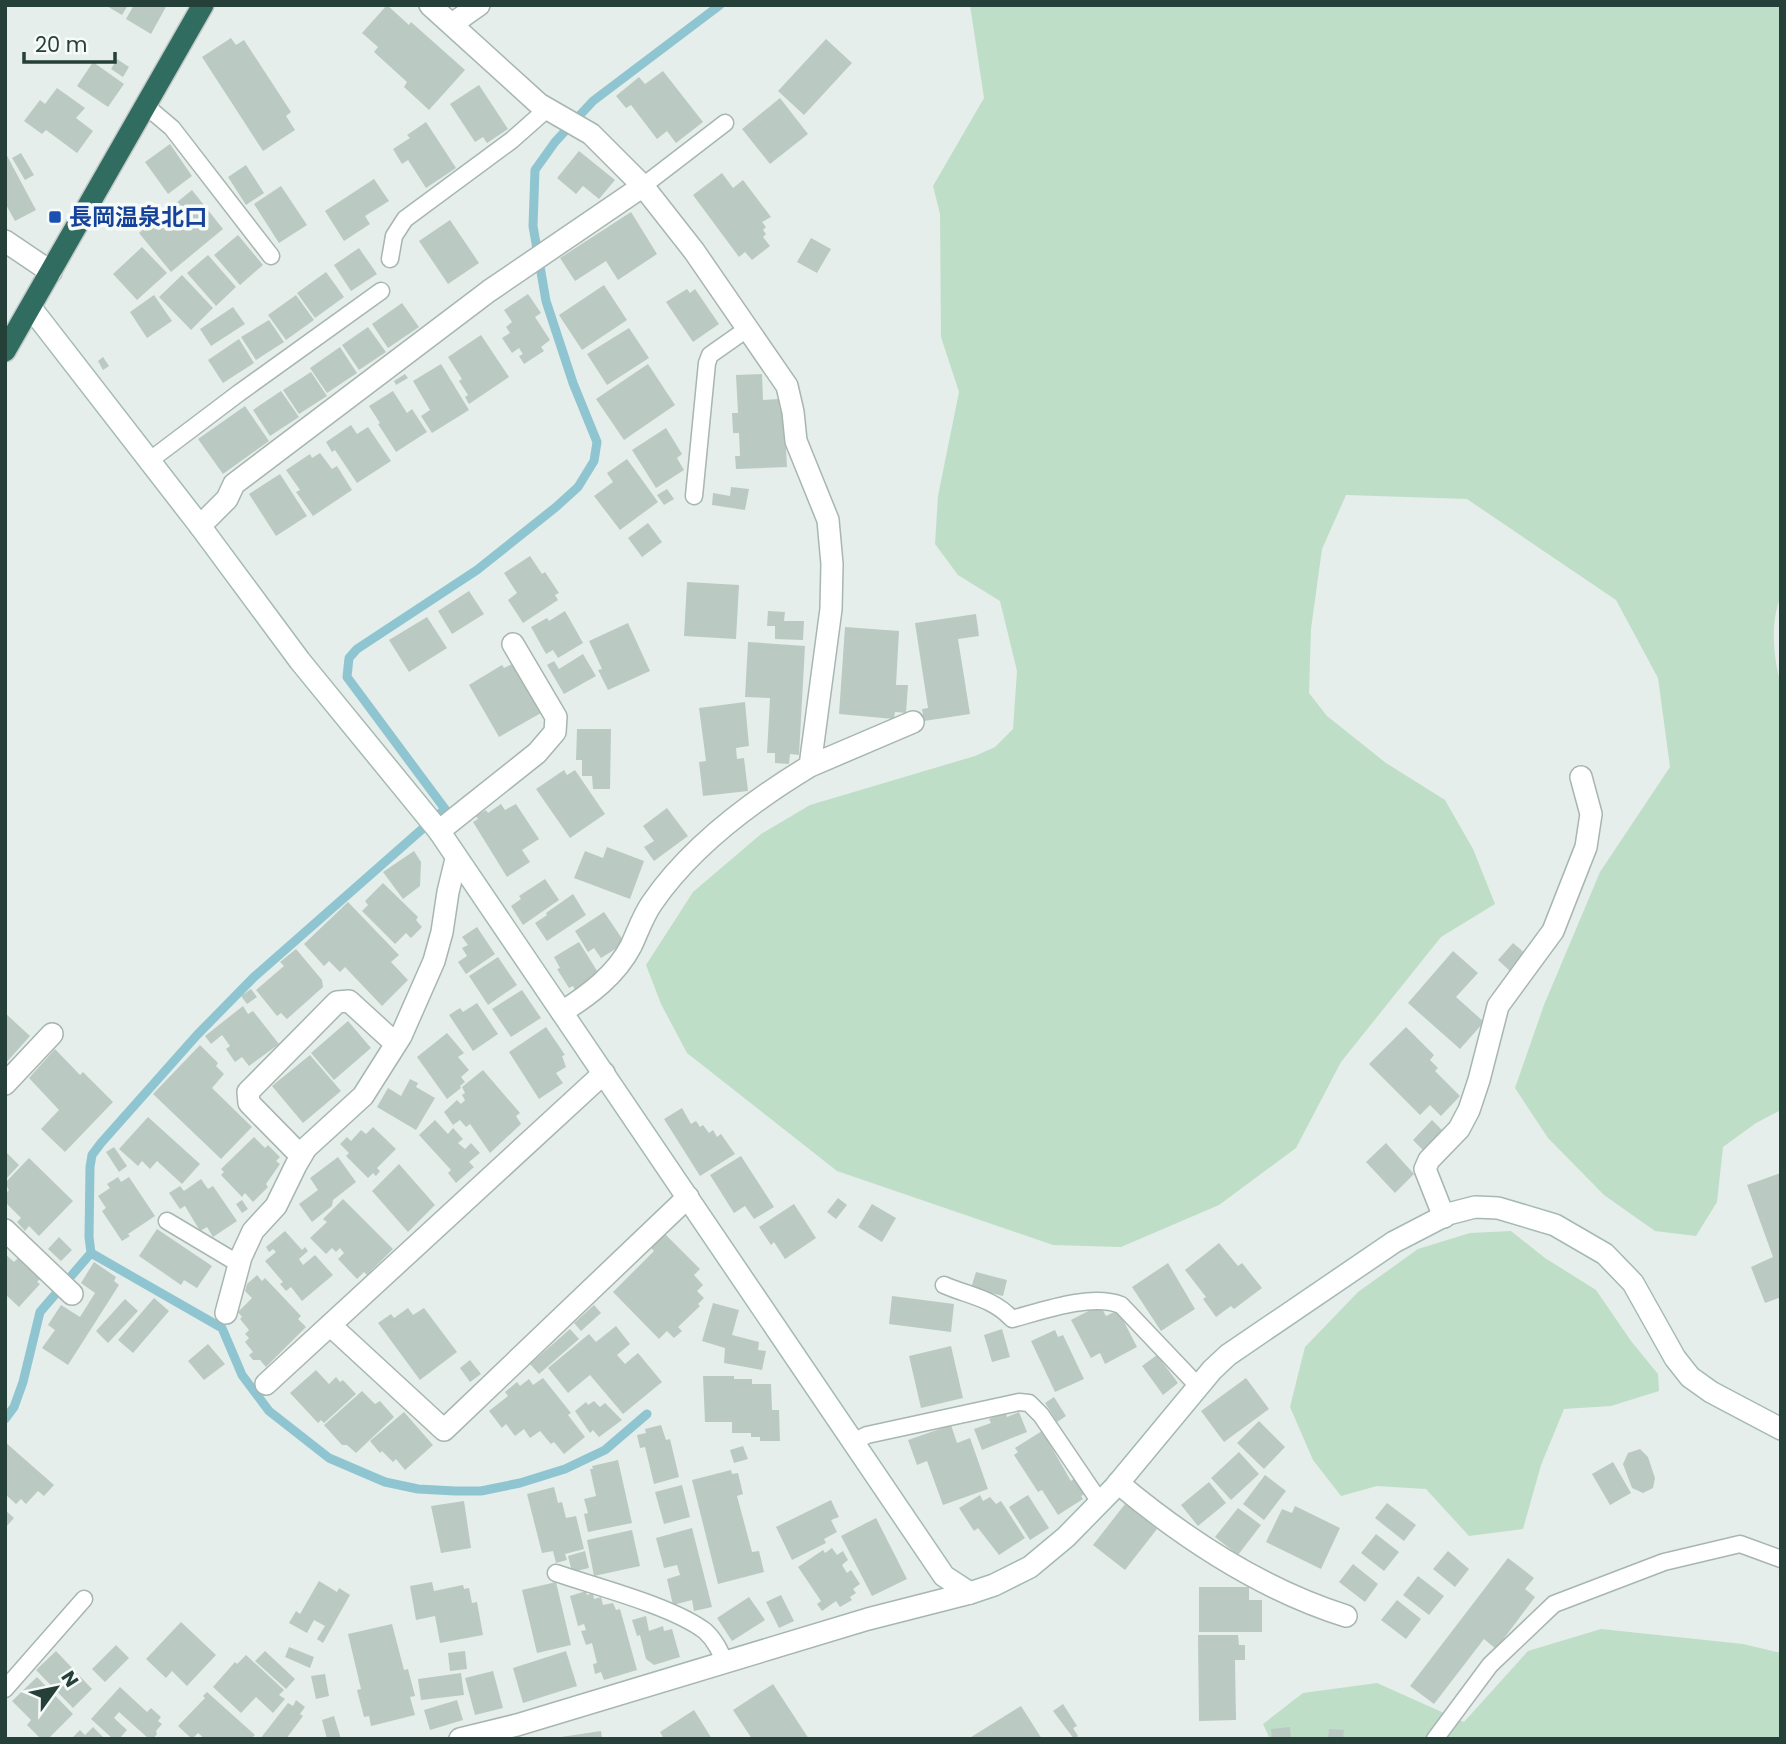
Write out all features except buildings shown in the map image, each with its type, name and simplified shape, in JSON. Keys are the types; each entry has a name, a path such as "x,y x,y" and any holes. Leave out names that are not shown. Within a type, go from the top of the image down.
{"highway":[{"path":"5,351 203,5"}],"street":[{"path":"430,5 547,109 591,134 643,186 694,251 787,386 796,441 828,520 832,564 831,609 810,766"},
{"path":"452,24 479,5"},
{"path":"200,526 227,499 234,484 489,291 643,186"},
{"path":"5,241 51,272"},
{"path":"31,308 200,526 300,661 439,831 944,1576 970,1593"},
{"path":"439,831 537,753 555,732 556,717 513,644"},
{"path":"562,1012 584,998 615,971 631,946 652,903 702,846 780,784 810,766 912,722"},
{"path":"1444,1216 1425,1169 1429,1160 1459,1129 1469,1110 1498,1006 1553,931 1586,847 1591,814 1581,777"},
{"path":"226,1313 239,1264 253,1231 276,1206 306,1148 363,1096 396,1044 434,961 456,859"},
{"path":"301,1156 249,1103 248,1092 337,1002 349,1001 396,1044"},
{"path":"5,1084 52,1034"},
{"path":"266,1384 604,1073"},
{"path":"330,1325 444,1430 688,1198"},
{"path":"460,1739 522,1732 725,1663 868,1619 970,1593 994,1585 1030,1567 1066,1537 1118,1483 1198,1386 1228,1355 1394,1242 1444,1216 1475,1208 1498,1208 1555,1224 1605,1254 1633,1283 1675,1358 1690,1377 1711,1392 1781,1429"},
{"path":"5,1230 66,1289"},
{"path":"1118,1483 1188,1536 1235,1564 1320,1608 1346,1616"}],"lane":[{"path":"146,106 172,128 271,256"},
{"path":"390,259 394,236 405,219 512,141 547,109"},
{"path":"643,186 725,123"},
{"path":"149,461 381,291"},
{"path":"694,496 707,363 710,355 747,329"},
{"path":"166,1221 239,1264"},
{"path":"944,1285 991,1301 1012,1319 1089,1301 1111,1300 1121,1304 1198,1386"},
{"path":"853,1442 867,1435 1019,1402 1029,1403 1041,1415 1100,1502"},
{"path":"1436,1739 1490,1665 1554,1604 1664,1562 1740,1544 1781,1559"},
{"path":"556,1573 681,1617 705,1631 717,1644 725,1663"},
{"path":"5,1689 84,1599"}],"green space":[{"path":"970,5 1781,5 1781,596 1775,617 1774,640 1781,684 1781,1110 1756,1123 1723,1147 1717,1202 1696,1236 1655,1231 1604,1195 1548,1138 1515,1088 1544,1005 1600,872 1670,767 1658,678 1616,600 1467,499 1346,495 1322,549 1311,629 1309,693 1327,716 1386,763 1445,800 1473,849 1495,904 1441,937 1341,1062 1296,1148 1219,1205 1121,1247 1053,1245 837,1171 687,1053 661,1004 646,965 693,892 761,834 810,805 975,756 995,747 1013,729 1017,671 1000,601 958,575 935,544 938,496 959,392 941,337 940,214 933,186 984,98"},
{"path":"1511,1231 1545,1258 1596,1290 1631,1341 1658,1374 1659,1391 1611,1406 1564,1409 1541,1465 1523,1529 1469,1536 1426,1489 1377,1486 1341,1496 1313,1460 1290,1407 1305,1347 1358,1292 1418,1249 1470,1233"},
{"path":"1601,1629 1743,1644 1781,1653 1781,1739 1270,1739 1263,1724 1303,1693 1377,1683 1464,1722 1528,1651"}],"waterway":[{"path":"5,1419 14,1407 23,1382 40,1312 91,1253 89,1237 92,1155 197,1035 254,977 445,809 347,677 349,658 357,649 477,570 556,507 578,487 594,461 597,442 573,383 546,301 533,226 535,170 555,142 593,101 720,5"},
{"path":"91,1253 222,1328 242,1375 269,1411 329,1458 385,1482 418,1489 455,1491 481,1491 520,1483 565,1469 605,1450 647,1414"}],"place":[{"name":"長岡温泉北口","path":"55,217"}]}
